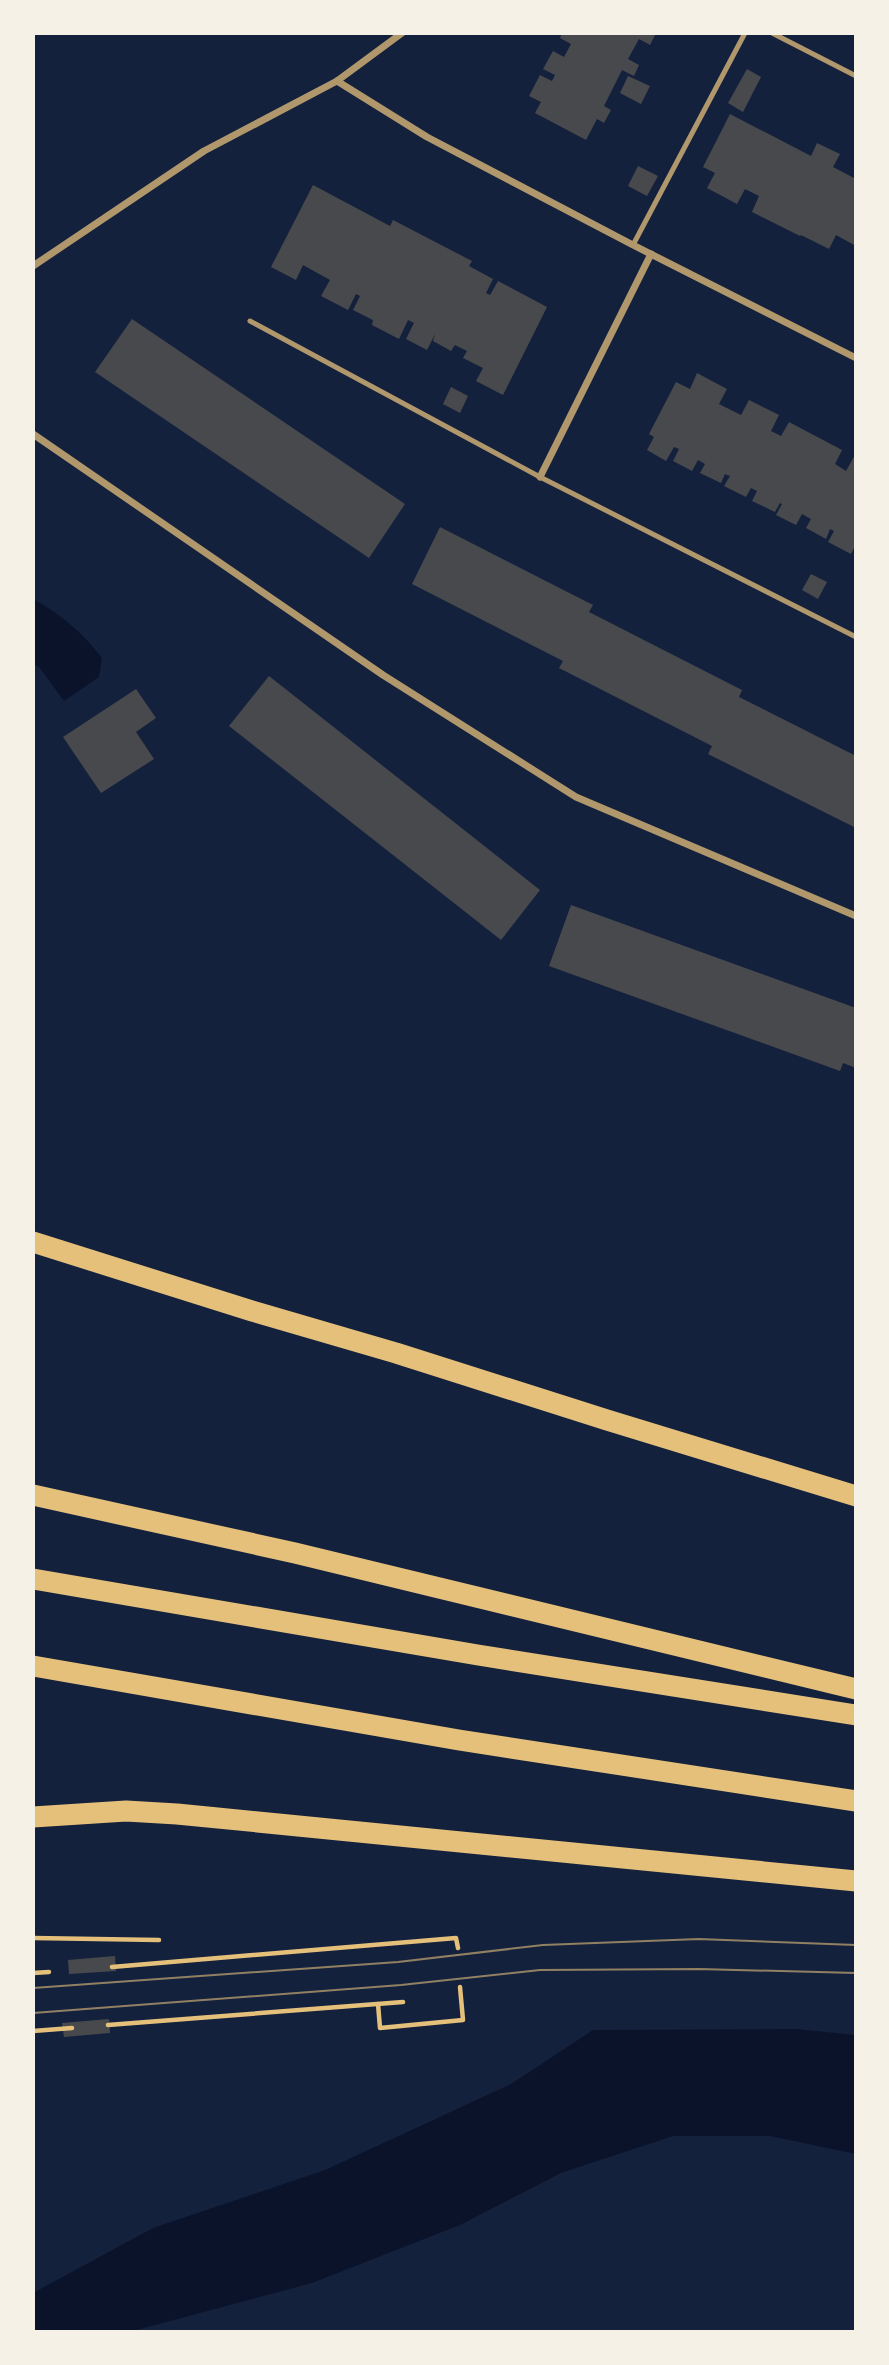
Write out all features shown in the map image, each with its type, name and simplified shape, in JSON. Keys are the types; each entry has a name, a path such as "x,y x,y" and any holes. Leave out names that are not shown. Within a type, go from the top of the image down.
{"highway":[{"path":"33,1242 856,1496"},
{"path":"33,1495 295,1553 856,1689"},
{"path":"33,1579 505,1660 856,1714"},
{"path":"33,1666 459,1740 856,1801"},
{"path":"33,1817 126,1811 177,1814 856,1881"}],"street":[{"path":"33,267 204,151 337,81 402,33"},
{"path":"337,81 427,136 633,246 856,358"},
{"path":"540,477 651,254"},
{"path":"33,434 383,675 576,797 856,916"}],"lane":[{"path":"633,246 745,33"},
{"path":"772,33 856,76"},
{"path":"250,321 540,477 856,637"}],"path":[{"path":"33,1938 159,1940"},
{"path":"112,1967 456,1938 458,1948"},
{"path":"33,1973 49,1972"},
{"path":"378,2004 380,2028 463,2020 460,1987"},
{"path":"108,2025 403,2002"},
{"path":"33,2031 72,2028"}],"water":[{"path":"33,599 71,625 102,658 99,677 64,701 39,667 33,664"},
{"path":"796,2029 856,2035 856,2154 770,2136 673,2136 561,2173 460,2225 312,2283 129,2332 33,2332 33,2293 153,2228 325,2170 511,2084 593,2030"}],"building":[{"path":"562,33 656,33 650,45 639,39 628,59 639,65 634,76 622,70 604,106 611,110 604,123 597,119 586,140 535,113 541,102 529,96 540,75 552,81 555,75 543,69 553,51 564,57 571,44 560,38"},
{"path":"747,69 761,77 743,112 728,103"},
{"path":"628,76 650,86 641,104 620,93"},
{"path":"730,114 811,156 817,143 840,154 833,167 856,179 856,246 836,235 829,249 752,212 759,196 745,189 737,204 707,188 715,173 703,167"},
{"path":"638,166 658,176 647,196 628,186"},
{"path":"313,185 390,226 393,220 472,261 469,266 493,279 486,293 490,295 498,281 547,307 503,395 476,381 483,368 463,358 467,351 455,345 451,351 433,341 435,334 427,350 406,339 414,323 408,320 399,339 372,325 373,320 353,310 360,296 356,294 348,310 321,296 330,280 303,265 296,280 271,267"},
{"path":"132,319 405,504 369,558 95,372"},
{"path":"697,373 727,389 719,404 741,415 749,400 779,415 771,431 781,436 789,422 842,450 835,464 846,471 856,453 856,544 851,554 828,542 834,531 830,529 826,539 806,528 811,519 802,514 796,525 776,515 782,504 780,503 775,512 752,501 757,491 751,488 746,497 724,486 730,476 725,474 721,483 700,473 705,464 698,460 692,471 673,461 679,449 674,447 666,461 647,450 654,437 649,434 676,382 690,389"},
{"path":"451,387 468,396 460,413 443,404"},
{"path":"440,527 593,605 589,612 742,690 739,697 856,756 856,828 708,754 712,746 559,668 563,661 412,584"},
{"path":"811,574 827,582 818,599 802,590"},
{"path":"269,676 540,890 501,940 229,726"},
{"path":"136,689 156,718 136,732 154,759 101,793 63,737"},
{"path":"571,905 856,1008 856,1068 843,1063 840,1071 549,966"},
{"path":"115,1956 116,1971 69,1974 68,1960"},
{"path":"109,2019 110,2033 64,2037 62,2023"}],"tram line":[{"path":"33,1988 398,1962 543,1945 699,1939 856,1945"},
{"path":"33,2013 401,1985 540,1970 699,1969 856,1973"}]}
